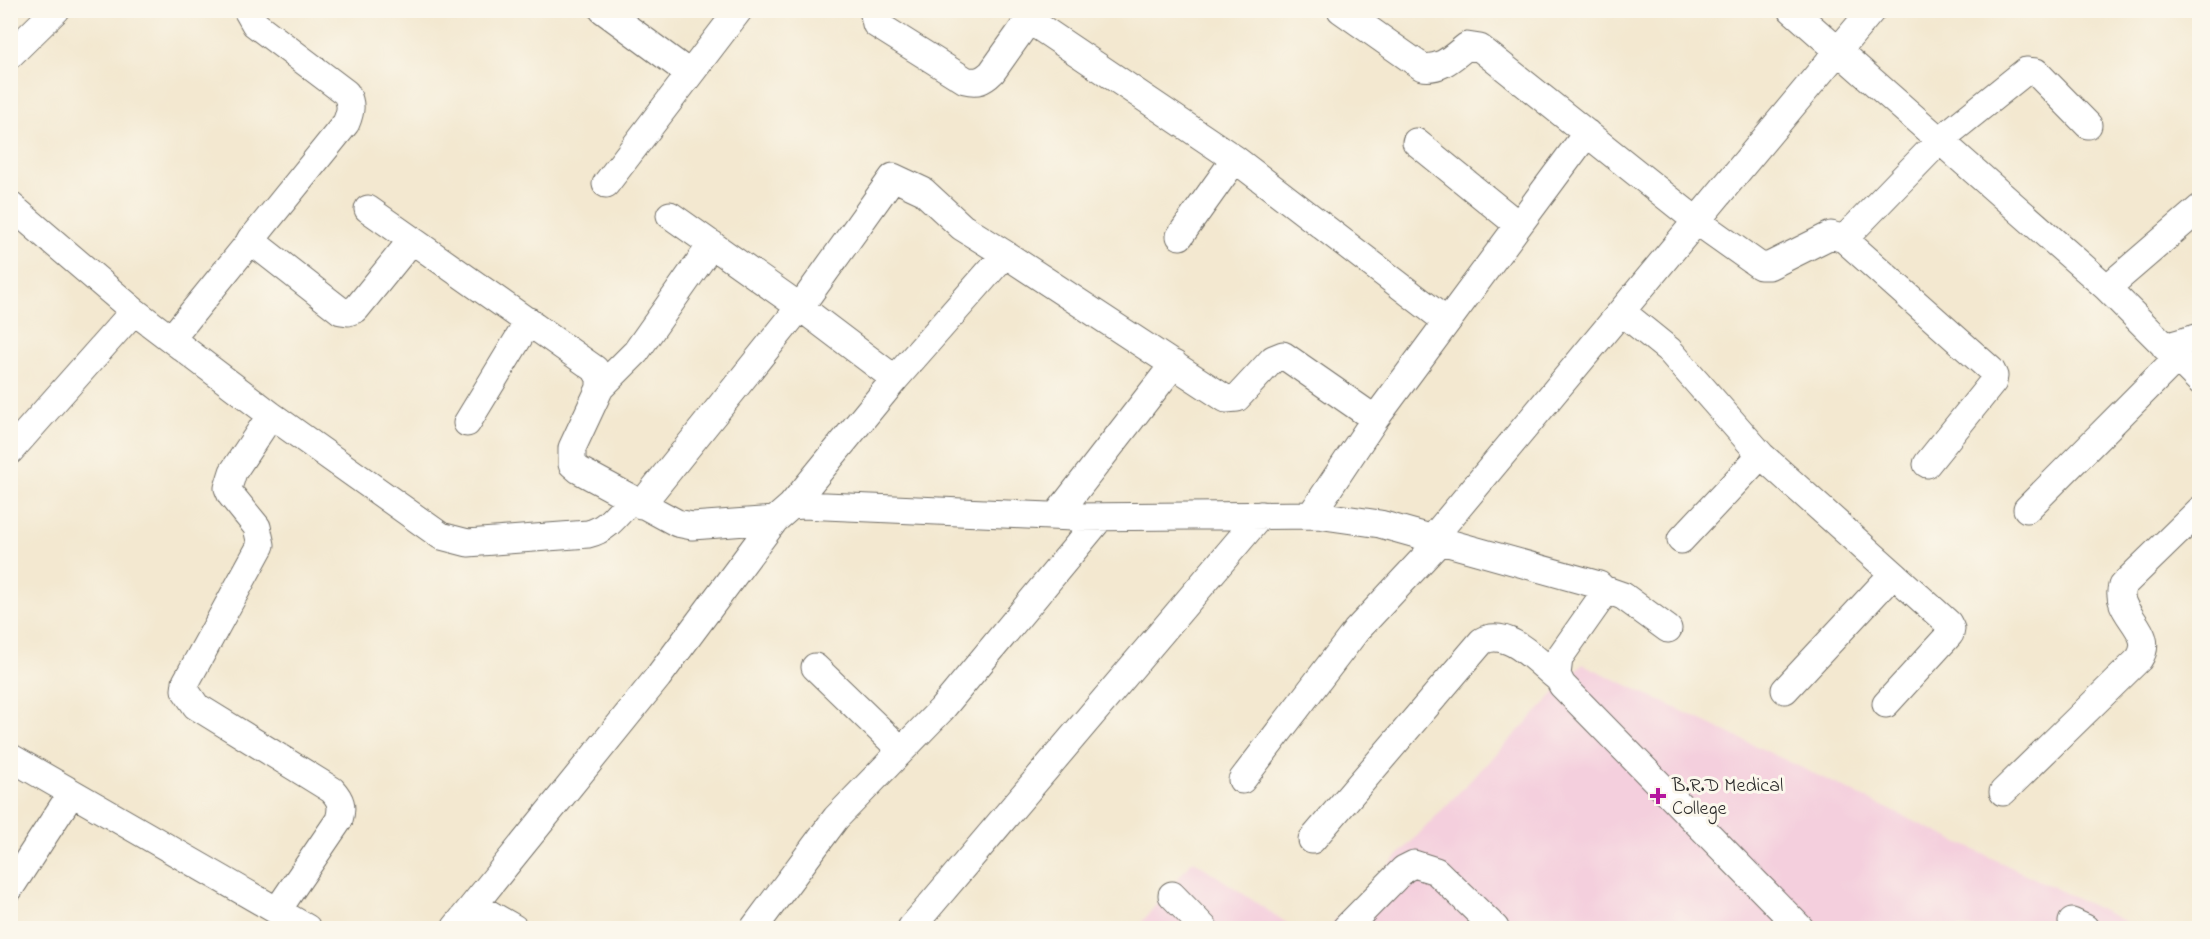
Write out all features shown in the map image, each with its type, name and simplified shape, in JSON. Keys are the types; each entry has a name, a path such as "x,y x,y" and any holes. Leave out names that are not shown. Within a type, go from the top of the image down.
{"street":[{"path":"10,55 56,10"},
{"path":"171,339 346,123 351,102 346,93 255,24 247,10"},
{"path":"603,10 690,74"},
{"path":"606,184 739,10"},
{"path":"873,10 876,24 965,80 976,83 985,80 992,72 1032,15 1235,159 1446,321"},
{"path":"1792,10 2107,288 2199,381"},
{"path":"1242,780 1352,636 1436,540 1872,10"},
{"path":"1349,13 1422,67 1432,68 1442,65 1467,46 1480,48 1698,222 1760,266 1769,266 1831,235 1844,239 1991,370 1994,376 1993,382 1927,464"},
{"path":"1844,239 1940,140 2020,74 2031,70 2088,125"},
{"path":"1311,515 1375,419 1517,224 1587,133"},
{"path":"1416,142 1517,224"},
{"path":"1180,236 1235,159"},
{"path":"10,205 134,311 271,415 441,536 454,541 468,543 598,532 636,502 800,307 893,177 923,191 962,227 1231,400 1241,395 1273,359 1283,355 1375,419"},
{"path":"2107,288 2199,208"},
{"path":"368,209 595,369 600,378 600,388"},
{"path":"670,215 800,307 895,379"},
{"path":"250,240 341,311 348,312 356,309 412,240"},
{"path":"712,244 636,352 600,388 572,448 572,464 677,523 692,526 783,513 1101,517 1311,515 1380,524 1593,583 1623,596 1668,629"},
{"path":"455,928 658,677 783,513 895,379 1005,254"},
{"path":"10,451 134,311"},
{"path":"1622,312 1669,350 1761,455 1951,628 1950,634 1886,704"},
{"path":"467,423 529,321"},
{"path":"2027,509 2171,352 2199,337"},
{"path":"1056,516 1174,364"},
{"path":"271,415 233,472 228,488 257,527 261,545 186,682 185,690 196,706 332,790 340,799 342,809 339,820 277,912"},
{"path":"1682,540 1761,455"},
{"path":"2003,792 2139,659 2145,642 2121,603 2122,586 2199,510"},
{"path":"911,928 1261,515"},
{"path":"753,928 836,818 953,696 1101,517"},
{"path":"1785,690 1893,574"},
{"path":"1559,679 1556,667 1559,658 1604,594 1603,589"},
{"path":"1312,840 1482,641 1491,637 1511,642 1559,679 1800,928"},
{"path":"815,667 902,750"},
{"path":"10,757 307,928"},
{"path":"10,888 71,794"},
{"path":"1346,928 1404,869 1414,864 1436,871 1495,928"},
{"path":"1172,895 1204,928"},
{"path":"474,905 514,928"}],"shaded area":[{"name":"B.R.D Medical College","path":"1583,664 2139,928 1328,928"},
{"path":"1193,860 1294,928 1137,928"}],"place":[{"name":"B.R.D Medical College","path":"1658,796"}]}
